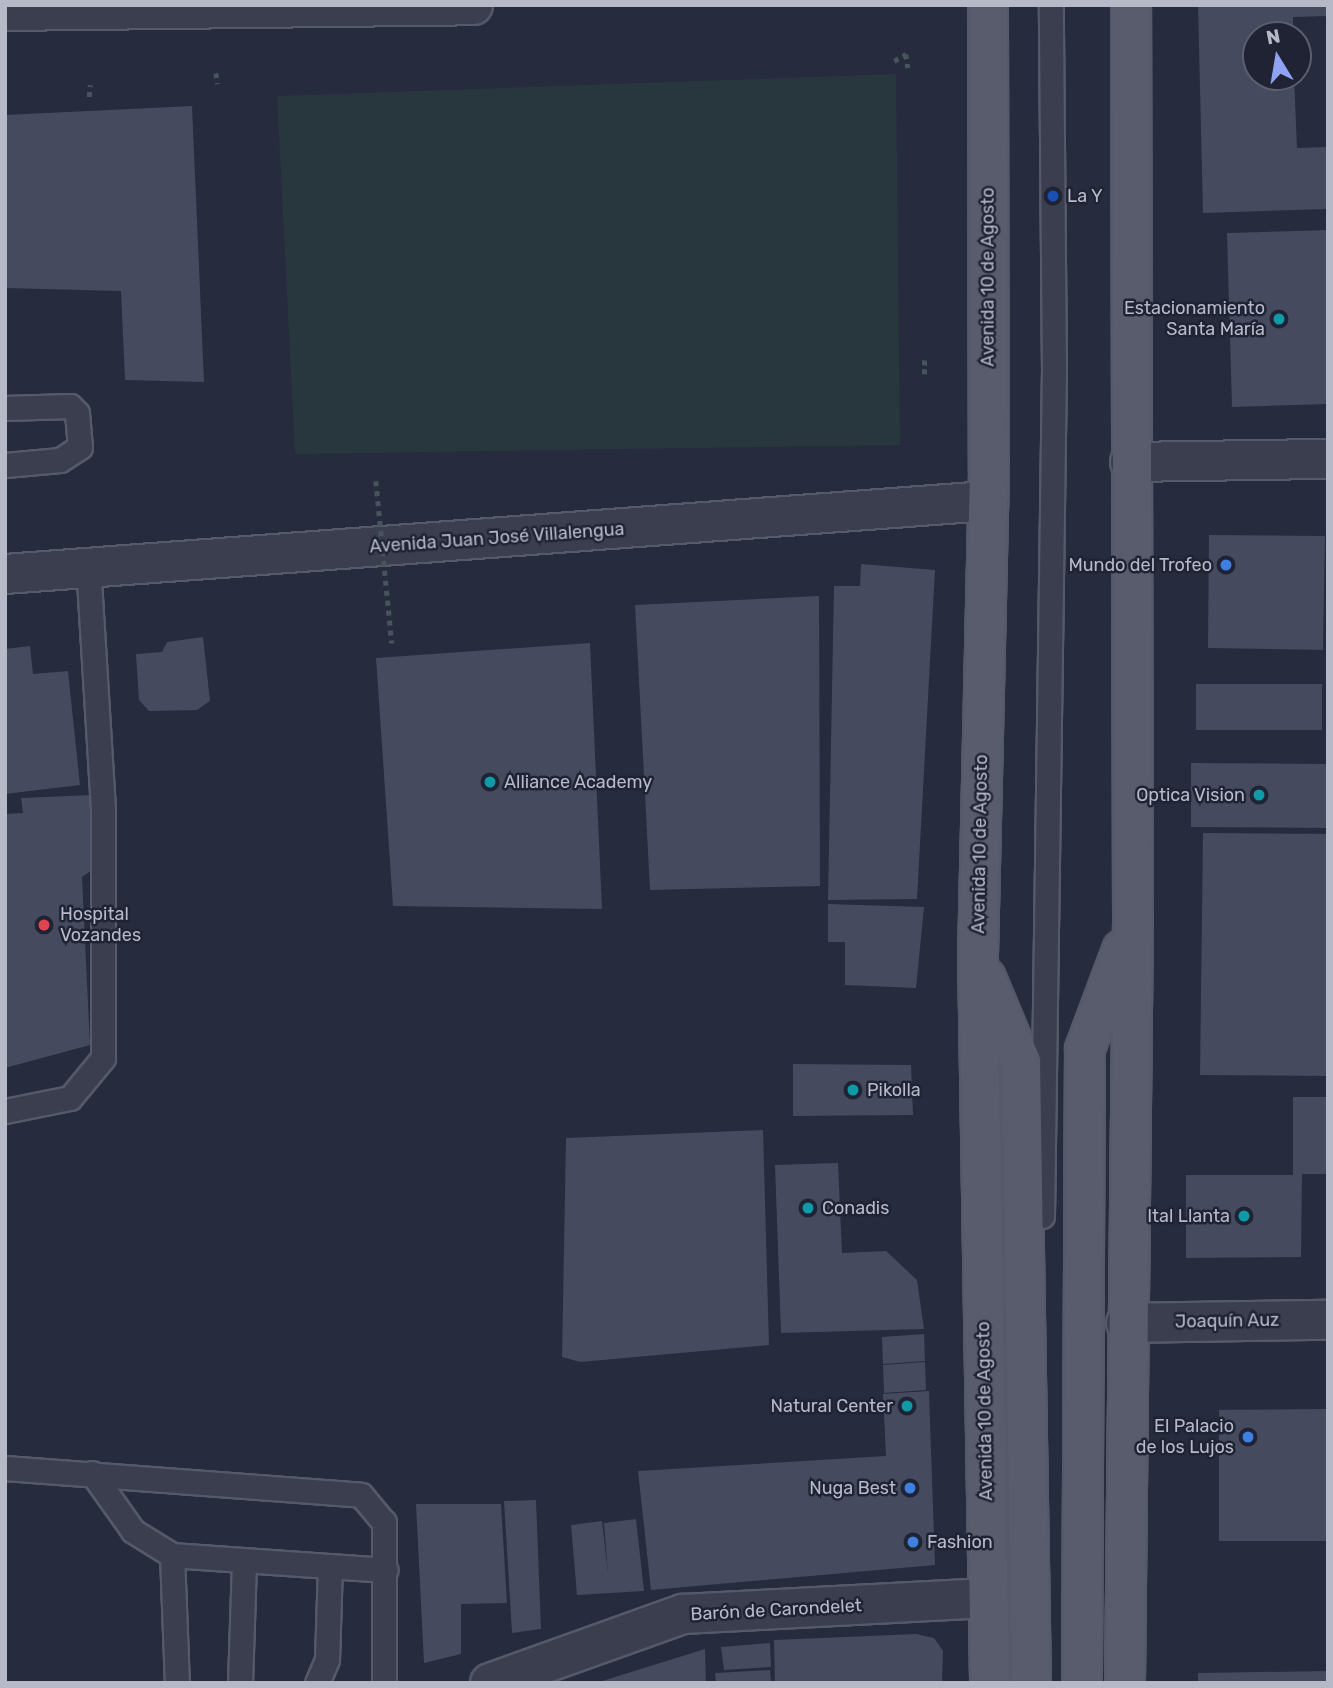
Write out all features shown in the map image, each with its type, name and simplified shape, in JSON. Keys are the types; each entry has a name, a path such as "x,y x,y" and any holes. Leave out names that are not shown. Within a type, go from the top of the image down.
{"main road":[{"name":"Avenida 10 de Agosto","path":"988,5 988,501 978,956 989,1683"},
{"path":"1125,1683 1126,1323 1133,922 1131,5"},
{"path":"1082,1683 1085,1049 1133,922"},
{"path":"978,956 1021,1062 1031,1683"}],"street":[{"path":"5,11 473,5"},
{"path":"1130,462 1328,459"},
{"name":"Avenida Juan José Villalengua","path":"5,573 988,501"},
{"name":"Joaquín Auz","path":"1126,1323 1328,1320"},
{"name":"Barón de Carondelet","path":"490,1683 683,1615 988,1598"}],"lane":[{"path":"1031,1683 1054,372 1051,5"},
{"path":"5,408 70,406 77,413 80,447 60,460 5,465"},
{"path":"5,1111 70,1098 103,1058 103,809 88,567"},
{"path":"5,1468 344,1489 376,1506 384,1522 384,1683"},
{"path":"92,1473 134,1531 172,1555 386,1570"},
{"path":"172,1555 177,1683"},
{"path":"240,1683 244,1560"},
{"path":"317,1683 327,1660 330,1566"}],"path":[{"path":"894,61 906,54 908,68"},
{"path":"216,74 218,84"},
{"path":"89,97 90,85"},
{"path":"922,362 929,363"},
{"path":"922,371 931,372"},
{"path":"376,481 391,643"}],"shaded area":[{"path":"896,74 900,445 295,454 277,96"}],"building":[{"path":"1198,5 1328,5 1328,16 1293,17 1293,21 1242,21 1242,91 1295,91 1297,148 1328,147 1328,209 1203,213"},
{"path":"192,106 204,382 125,380 121,291 5,288 5,115"},
{"name":"Estacionamiento Santa María","path":"1328,230 1328,404 1232,407 1227,233"},
{"path":"1209,535 1325,536 1323,650 1208,648"},
{"path":"861,564 935,570 917,899 828,900 834,586 860,586"},
{"path":"819,596 820,886 650,890 635,605"},
{"path":"203,637 210,701 197,710 149,711 139,700 136,654 162,652 167,642"},
{"name":"Alliance Academy","path":"590,643 602,909 393,906 376,658"},
{"path":"30,646 33,674 68,671 80,785 5,794 5,649"},
{"path":"1196,684 1322,684 1322,730 1196,730"},
{"name":"Optica Vision","path":"1191,763 1328,764 1328,828 1191,827"},
{"name":"Hospital Vozandes","path":"92,795 95,868 82,877 90,1045 5,1068 5,814 23,813 21,798"},
{"path":"1203,833 1328,834 1328,1076 1200,1075"},
{"path":"828,904 924,907 916,988 845,985 845,942 828,942"},
{"name":"Pikolla","path":"793,1064 911,1065 913,1115 793,1116"},
{"name":"Ital Llanta","path":"1293,1097 1328,1097 1328,1174 1302,1174 1301,1257 1186,1258 1186,1175 1293,1175"},
{"path":"763,1130 769,1345 580,1362 562,1357 566,1138"},
{"name":"Conadis","path":"838,1163 842,1253 886,1251 917,1280 924,1329 781,1333 775,1165"},
{"path":"924,1334 925,1361 883,1364 882,1337"},
{"path":"925,1362 926,1390 884,1393 883,1365"},
{"path":"929,1391 935,1565 651,1590 638,1471 886,1456 883,1394"},
{"path":"1327,1409 1328,1541 1219,1541 1219,1410"},
{"path":"536,1500 541,1629 512,1633 504,1501"},
{"path":"416,1504 501,1504 507,1603 461,1604 461,1654 424,1663"},
{"path":"636,1519 644,1591 577,1595 571,1525 602,1521 608,1574 604,1523"},
{"path":"916,1634 934,1638 943,1651 942,1683 775,1683 774,1640"},
{"path":"770,1643 771,1667 724,1670 721,1647"},
{"path":"705,1649 706,1683 599,1683 599,1682"},
{"path":"770,1670 771,1683 716,1683 715,1673"},
{"path":"1328,1671 1328,1683 1198,1683 1198,1673"}],"place":[{"name":"La Y","path":"1053,196"},
{"name":"Estacionamiento Santa María","path":"1279,319"},
{"name":"Mundo del Trofeo","path":"1226,565"},
{"name":"Alliance Academy","path":"490,782"},
{"name":"Optica Vision","path":"1259,795"},
{"name":"Hospital Vozandes","path":"44,925"},
{"name":"Pikolla","path":"853,1090"},
{"name":"Conadis","path":"808,1208"},
{"name":"Ital Llanta","path":"1244,1216"},
{"name":"Natural Center","path":"907,1406"},
{"name":"El Palacio de los Lujos","path":"1248,1437"},
{"name":"Nuga Best","path":"910,1488"},
{"name":"Fashion","path":"913,1542"}]}
